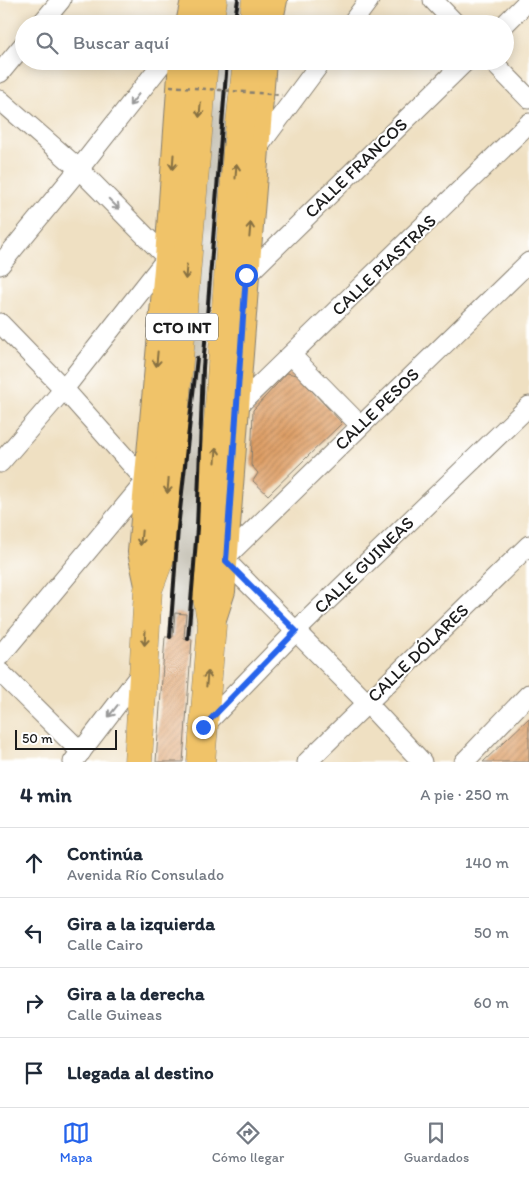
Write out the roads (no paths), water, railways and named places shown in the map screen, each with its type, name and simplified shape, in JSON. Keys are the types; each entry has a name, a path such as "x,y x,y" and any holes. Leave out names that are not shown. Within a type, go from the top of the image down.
{"highway":[{"path":"210,15 213,0"},
{"path":"254,15 256,0"},
{"name":"CTO INT","path":"138,762 148,590 162,550 203,70"},
{"name":"CTO INT","path":"201,762 212,625 206,592 238,150 246,70"}],"main road":[{"path":"190,15 193,0"},
{"path":"272,15 274,0"},
{"name":"CTO INT","path":"148,590 140,552 167,258 180,70"},
{"name":"CTO INT","path":"212,625 224,591 246,275 263,70"}],"street":[{"path":"48,15 61,0"},
{"path":"358,15 369,0"},
{"path":"433,0 447,15"},
{"path":"514,15 529,0"},
{"path":"0,72 15,54"},
{"path":"0,265 157,70"},
{"path":"256,150 315,70"},
{"name":"CALLE FRANCOS","path":"246,275 457,70"},
{"path":"501,70 529,100"},
{"path":"0,100 79,169 167,258 64,389 0,463"},
{"name":"CALLE PIASTRAS","path":"238,406 529,123"},
{"name":"CALLE PESOS","path":"226,559 360,425 529,262"},
{"path":"0,324 64,389 146,481 0,656"},
{"path":"291,355 360,425"},
{"name":"CALLE GUINEAS","path":"203,727 296,631 529,406"},
{"name":"CALLE DÓLARES","path":"307,762 529,545"},
{"path":"226,559 422,762"},
{"path":"0,672 77,757 142,672"},
{"path":"464,762 529,694"}],"railway":[{"path":"236,15 238,0"},
{"path":"188,639 197,528 203,368 226,70"},
{"path":"170,637 178,528 197,358"}]}
